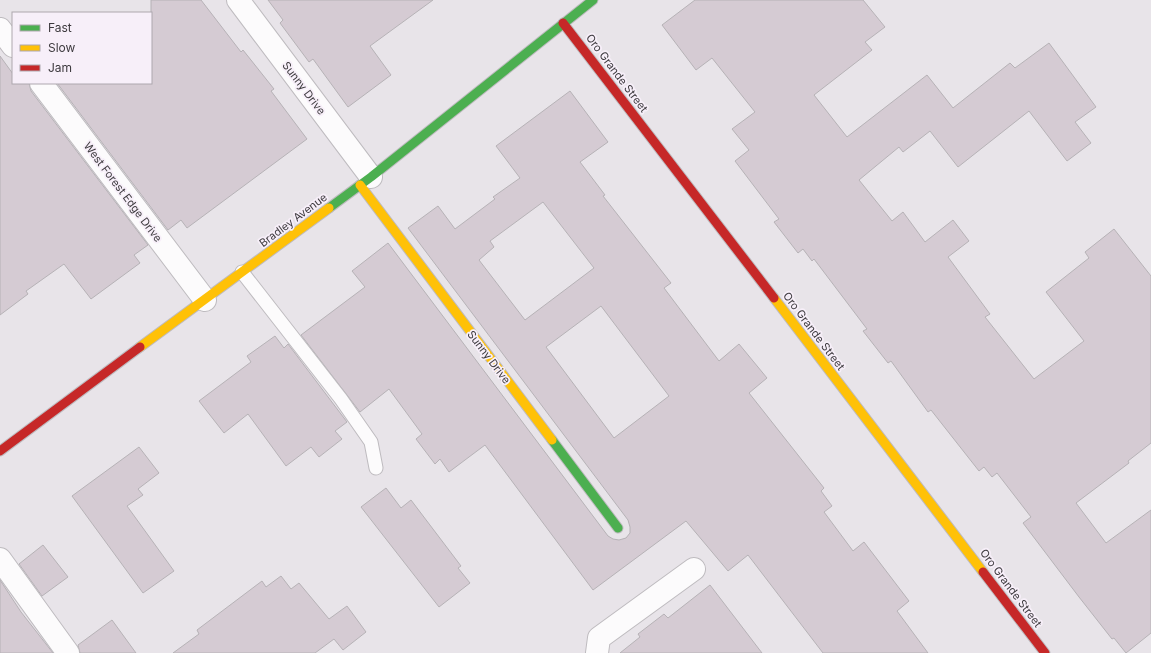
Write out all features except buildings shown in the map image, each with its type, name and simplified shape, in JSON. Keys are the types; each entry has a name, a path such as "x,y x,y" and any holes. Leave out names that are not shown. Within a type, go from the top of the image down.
{"street":[{"name":"Sunny Drive","path":"238,0 365,181 618,528"},
{"name":"Bradley Avenue","path":"0,451 365,181 593,0"},
{"name":"Oro Grande Street","path":"563,23 1045,653"},
{"path":"0,29 12,45"},
{"name":"West Forest Edge Drive","path":"42,84 204,300"},
{"path":"0,559 68,653"},
{"path":"597,653 599,638 694,569"}],"lane":[{"path":"242,272 341,398 371,442 376,468"}],"traffic: fast":[{"path":"329,208 371,177 593,0"},
{"path":"552,440 618,528"}],"traffic: slow":[{"path":"360,185 552,440"},
{"path":"140,347 329,208"},
{"path":"774,298 983,572"}],"traffic: jam":[{"path":"563,23 774,298"},
{"path":"0,451 140,347"},
{"path":"983,572 1045,653"}]}
